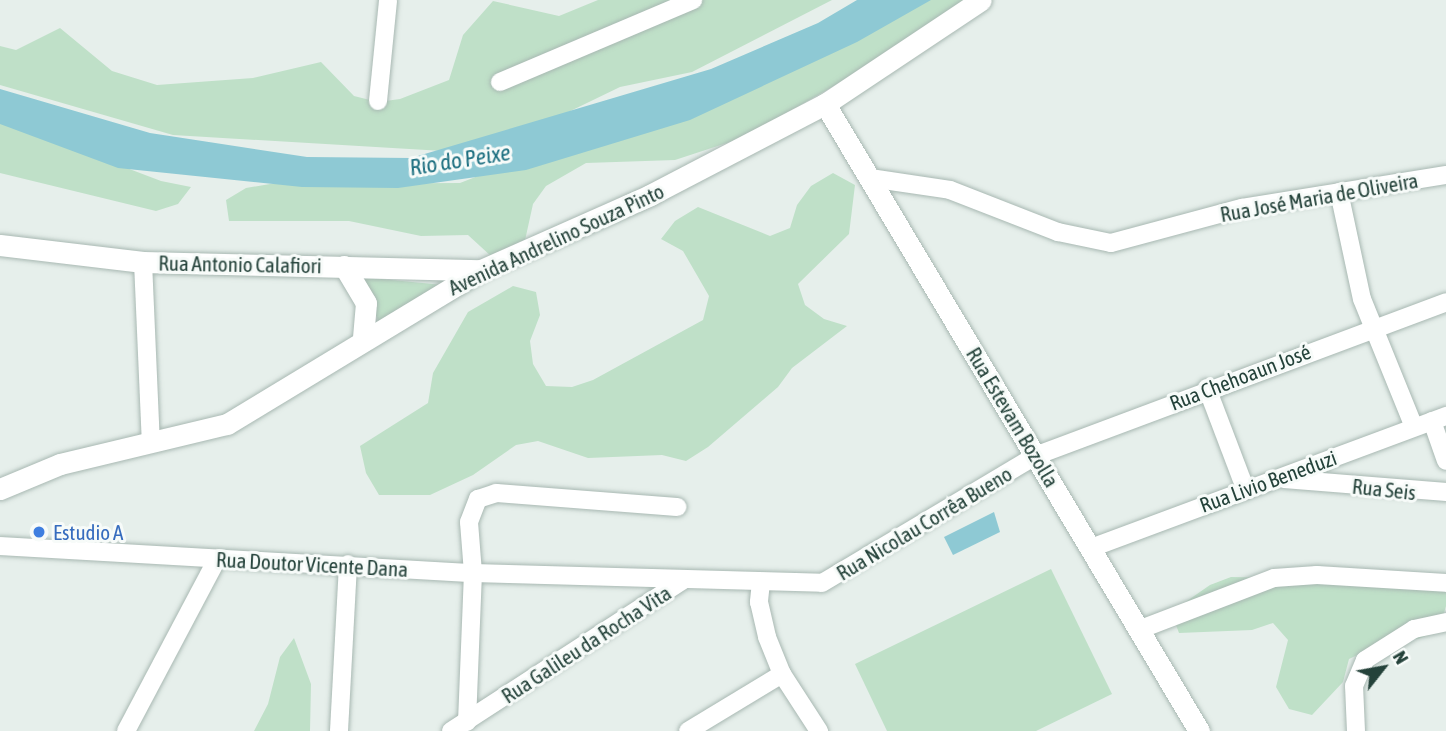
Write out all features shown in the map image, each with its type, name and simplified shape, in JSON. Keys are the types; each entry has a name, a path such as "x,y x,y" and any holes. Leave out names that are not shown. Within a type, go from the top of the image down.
{"street":[{"path":"378,101 388,0"},
{"path":"500,82 693,0"},
{"name":"Avenida Andrelino Souza Pinto","path":"0,489 60,464 227,424 363,339 481,270 650,195 825,104 981,0"},
{"name":"Rua Estevam Bozolla","path":"825,104 1141,629 1199,731"},
{"name":"Rua José Maria de Oliveira","path":"870,178 950,190 1058,232 1111,243 1242,208 1446,175"},
{"path":"1339,192 1371,328 1384,348 1414,427"},
{"name":"Rua Antonio Calafiori","path":"0,245 143,262 481,270"},
{"path":"143,262 151,442"},
{"path":"344,266 366,303 363,339"},
{"name":"Rua Chehoaun José","path":"1035,456 1207,388 1446,302"},
{"path":"1207,388 1245,488"},
{"path":"1439,419 1446,461"},
{"name":"Rua Livio Beneduzi","path":"1091,548 1245,488 1280,478 1439,419"},
{"name":"Rua Nicolau Corrêa Bueno","path":"685,579 807,584 837,577 1035,456"},
{"name":"Rua Seis","path":"1280,478 1446,492"},
{"path":"459,727 473,573 469,522 472,508 485,495 677,507"},
{"name":"Rua Doutor Vicente Dana","path":"0,546 473,573 685,579"},
{"path":"126,731 217,559"},
{"path":"339,731 348,564"},
{"path":"1141,629 1274,578 1317,575 1441,587"},
{"path":"624,576 634,598 633,612"},
{"name":"Rua Galileu da Rocha Vita","path":"459,727 685,579"},
{"path":"761,582 761,618 782,674 819,731"},
{"path":"1356,731 1354,686 1365,660 1414,629 1446,622"},
{"path":"688,731 782,674"}],"green space":[{"path":"598,0 832,0 692,72 620,87 558,117 443,151 173,135 0,85 0,46 16,50 60,28 112,71 157,85 253,78 321,62 354,96 378,102 400,99 449,80 463,35 493,1 559,16"},
{"path":"929,0 964,0 878,61 742,138 675,160 586,163 546,186 533,204 522,254 504,268 468,235 421,236 349,221 229,221 226,200 246,188 270,184 460,183"},
{"path":"0,120 161,181 191,187 178,204 156,211 0,173"},
{"path":"833,173 855,185 849,234 798,284 805,305 824,319 847,326 792,368 778,387 708,447 686,461 662,455 588,458 538,441 516,445 473,475 430,495 379,495 366,473 360,446 428,403 433,373 468,312 513,286 536,292 540,315 530,341 533,364 546,386 572,387 593,380 703,320 709,296 683,251 661,239 675,221 698,207 770,236 790,228 797,205 811,186"},
{"path":"361,277 443,285 379,323"},
{"path":"1051,569 1112,694 1036,731 887,731 855,664"},
{"path":"1231,577 1424,580 1446,592 1446,606 1439,631 1418,639 1393,638 1349,659 1343,682 1312,715 1289,709 1276,687 1288,640 1273,623 1252,630 1179,633 1171,612 1210,585"},
{"path":"294,638 311,684 310,731 254,731 268,704 280,657"}],"water":[{"name":"Rio do Peixe","path":"857,0 931,0 857,42 690,120 526,170 398,188 302,187 118,168 0,124 0,89 150,133 307,157 411,158 711,69 818,23"},
{"path":"994,512 1000,532 953,555 944,537"}],"place":[{"name":"Estudio A","path":"39,532"}]}
